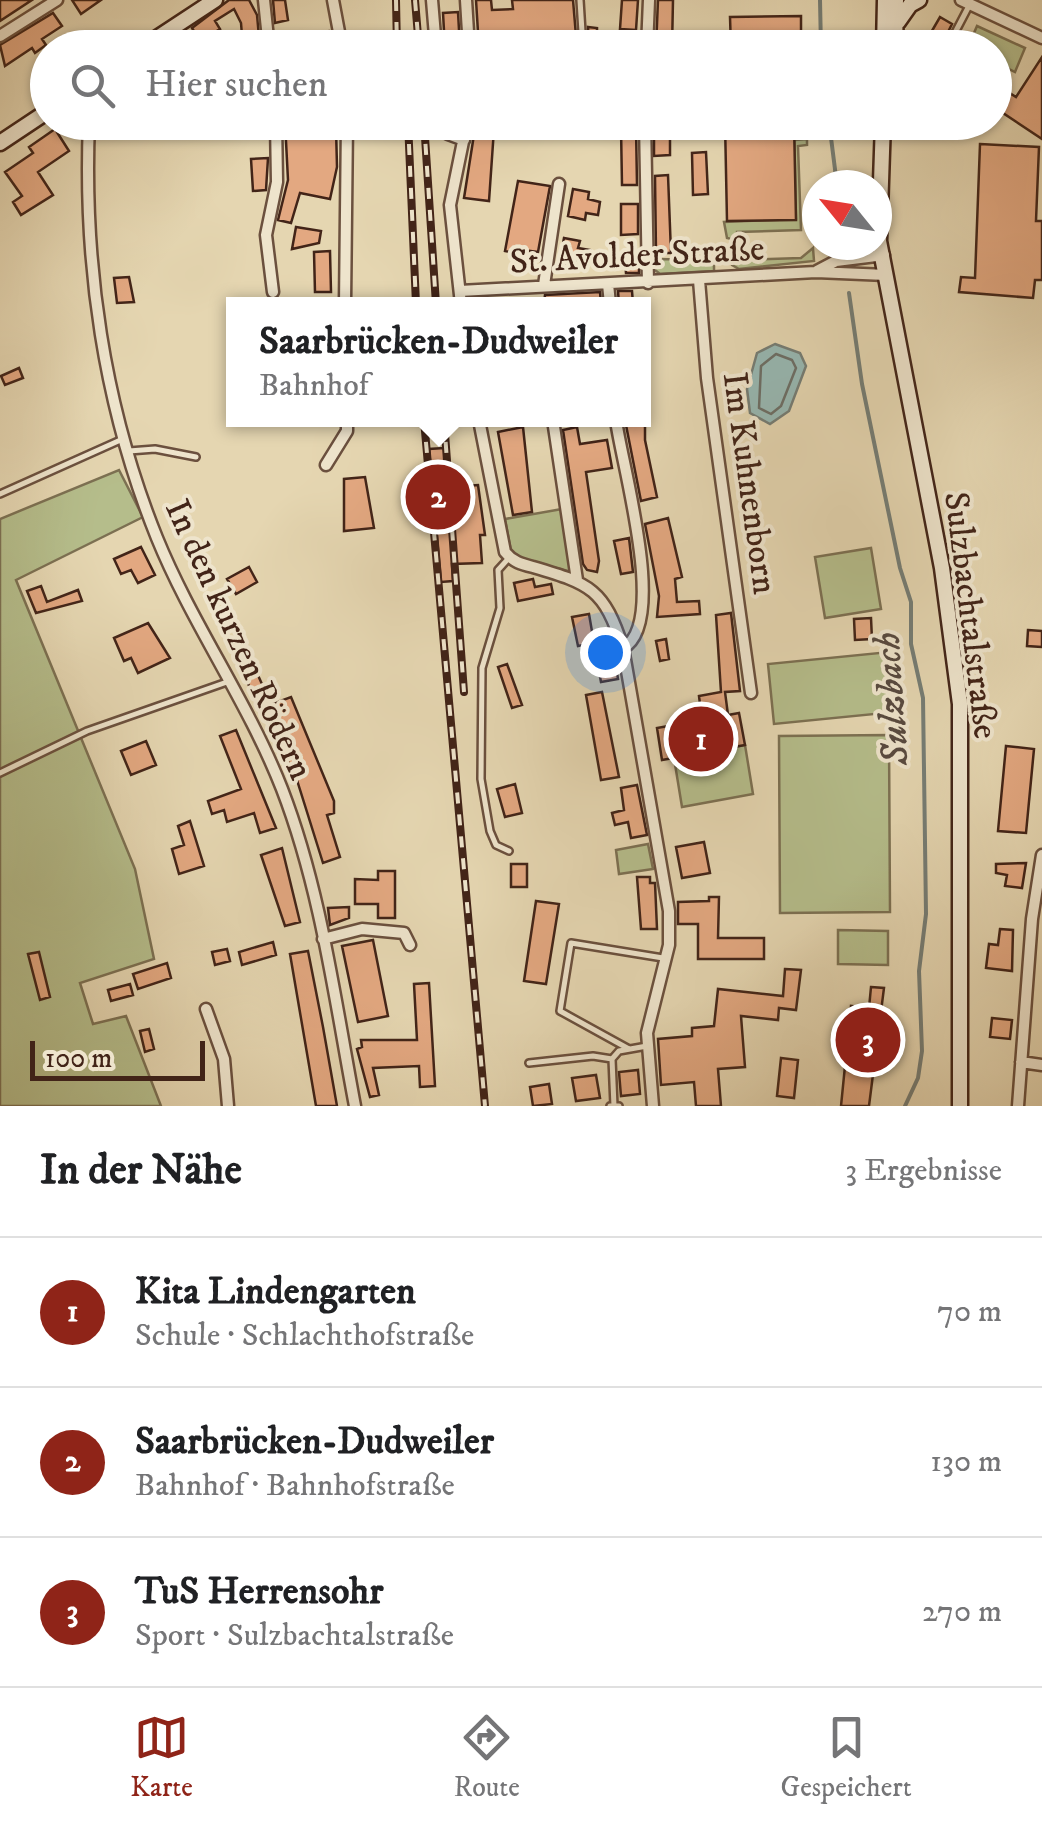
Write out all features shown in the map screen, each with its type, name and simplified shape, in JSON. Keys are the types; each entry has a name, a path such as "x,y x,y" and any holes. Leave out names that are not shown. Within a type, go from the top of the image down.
{"main road":[{"path":"169,30 215,0"},
{"path":"888,0 896,28"},
{"path":"886,30 888,0"},
{"path":"896,28 902,13 919,0"},
{"path":"0,143 30,124"},
{"name":"Sulzbachtalstraße","path":"881,170 882,140"},
{"name":"Sulzbachtalstraße","path":"890,170 891,140"},
{"name":"Sulzbachtalstraße","path":"886,260 942,568 960,704 960,1106"}],"street":[{"path":"0,36 56,0"},
{"path":"264,0 267,30"},
{"path":"333,0 339,30"},
{"path":"432,0 434,30"},
{"path":"466,0 468,30"},
{"path":"648,30 649,0"},
{"path":"966,2 1042,38"},
{"name":"In den kurzen Rödern","path":"90,140 97,319 125,438 157,538 290,811 322,940 356,1106"},
{"path":"274,292 266,235 277,182 276,140"},
{"path":"344,297 347,140"},
{"path":"461,297 450,205 452,180 464,140"},
{"path":"645,140 648,283"},
{"path":"544,285 559,184"},
{"name":"St. Avolder Straße","path":"816,272 836,260"},
{"name":"St. Avolder Straße","path":"460,291 816,272 886,275"},
{"name":"Im Kuhnenborn","path":"699,280 708,378 751,693"},
{"path":"608,284 609,297"},
{"path":"326,466 347,427"},
{"path":"481,427 507,555 577,580 604,600 623,648 668,898 666,959 648,1023 653,1106"},
{"path":"553,427 577,580"},
{"path":"617,427 644,588 636,636 623,648"},
{"path":"1018,1106 1042,855"},
{"path":"322,940 378,928 404,933 410,945"},
{"path":"206,1009 224,1059 228,1106"},
{"path":"1022,1062 1042,1065"}],"lane":[{"path":"580,0 582,30"},
{"path":"954,30 966,2"},
{"path":"0,494 125,438"},
{"path":"129,452 156,449 196,457"},
{"path":"507,555 498,570 500,608 482,668 481,779 490,831 496,844 508,851"},
{"path":"0,773 88,731 230,681"},
{"path":"629,1050 560,1011 572,943 666,959"},
{"path":"528,1063 593,1056 612,1059 647,1046"},
{"path":"612,1059 614,1106"}],"green space":[{"path":"1012,42 1025,48 1015,72 1012,70"},
{"path":"794,140 807,140 807,145 798,146 801,230 737,232 736,240 727,238 724,222 796,219"},
{"path":"737,252 738,260 814,261 739,269 732,265 731,253"},
{"path":"656,259 714,260 714,271 660,274 655,270"},
{"path":"119,470 143,517 16,580 135,869 154,959 80,983 93,1024 126,1016 161,1106 0,1106 0,519"},
{"path":"562,509 572,572 524,560 511,551 505,519"},
{"path":"871,548 881,609 825,618 815,557"},
{"path":"889,652 895,712 774,724 768,664"},
{"path":"889,735 890,912 780,913 779,736"},
{"path":"745,745 753,794 682,807 674,758"},
{"path":"648,844 653,869 619,874 616,850"},
{"path":"838,930 888,931 888,965 838,964"}],"water":[{"path":"775,344 800,353 806,366 789,411 770,424 750,413 747,389 757,353"}],"building":[{"path":"0,0 32,0 0,21"},
{"path":"72,0 101,0 81,14"},
{"path":"229,0 249,0 257,15 258,30 242,30 234,9 215,21 218,30 192,28"},
{"path":"273,0 285,0 288,20 275,23"},
{"path":"476,0 491,0 492,10 513,9 512,0 573,0 576,30 478,30"},
{"path":"622,0 638,0 636,30 620,29"},
{"path":"658,0 673,0 672,30 657,30"},
{"path":"458,12 459,30 444,30 443,13"},
{"path":"53,13 62,26 56,30 30,30 30,49 5,66 0,45"},
{"path":"801,16 801,30 730,30 730,17"},
{"path":"940,17 952,24 949,30 932,30"},
{"path":"1042,57 1042,139 1012,119 1012,94 1016,97"},
{"path":"39,140 62,140 69,151 38,172 53,195 21,215 13,202 22,196 5,172 33,153 29,147"},
{"path":"286,140 336,140 337,167 330,199 300,193 291,223 278,220 288,180"},
{"path":"473,140 493,140 489,201 464,198"},
{"path":"621,140 636,140 637,185 622,185"},
{"path":"654,140 670,140 670,155 654,156"},
{"path":"725,140 794,140 796,220 727,221"},
{"path":"980,144 1039,147 1036,221 1042,221 1042,280 1035,280 1033,298 959,292 961,277 975,278"},
{"path":"706,152 708,194 693,195 692,153"},
{"path":"268,158 266,190 253,191 251,159"},
{"path":"668,175 671,253 656,253 655,176"},
{"path":"518,181 550,186 538,252 530,251 529,256 505,251"},
{"path":"573,189 589,192 588,199 600,202 598,215 586,213 585,220 568,216"},
{"path":"621,204 638,204 638,234 621,235"},
{"path":"296,227 321,231 319,243 292,249"},
{"path":"564,238 580,241 578,248 590,250 588,262 576,260 575,267 559,264"},
{"path":"330,251 331,292 315,292 314,252"},
{"path":"639,258 639,273 626,273 625,260"},
{"path":"129,277 134,302 117,303 114,278"},
{"path":"618,291 632,291 632,297 618,297"},
{"path":"600,292 600,297 545,297"},
{"path":"19,368 23,378 5,385 1,376"},
{"path":"523,427 532,512 513,515 498,432"},
{"path":"577,427 580,444 607,440 612,468 586,472 599,561 597,572 587,570 583,564 563,430"},
{"path":"626,427 645,427 657,497 641,501"},
{"path":"444,448 447,487 478,485 485,535 480,535 482,563 452,564 453,581 441,582 429,449"},
{"path":"365,477 374,528 344,531 344,479"},
{"path":"668,518 682,577 675,579 677,602 699,601 700,614 657,617 659,596 645,524"},
{"path":"629,538 633,572 621,574 614,541"},
{"path":"141,547 155,575 138,583 131,570 121,574 114,559"},
{"path":"249,567 257,582 236,594 227,579"},
{"path":"533,579 535,587 551,584 553,594 518,601 514,583"},
{"path":"41,586 47,602 78,590 82,601 36,613 27,591"},
{"path":"731,613 740,691 725,692 728,715 739,713 745,745 662,760 657,728 702,720 699,696 721,692 716,615"},
{"path":"589,614 594,643 578,646 572,617"},
{"path":"871,618 872,639 855,640 854,619"},
{"path":"148,623 170,658 138,673 131,658 124,661 114,638"},
{"path":"1028,630 1042,631 1042,647 1027,646"},
{"path":"666,639 669,659 660,661 656,641"},
{"path":"614,653 618,679 601,682 596,656"},
{"path":"252,662 266,693 255,699 241,668"},
{"path":"507,664 522,705 512,708 498,667"},
{"path":"602,692 619,777 601,780 586,695"},
{"path":"291,697 334,801 334,813 327,815 340,857 323,863 296,777 292,778 285,748 282,749 264,707"},
{"path":"236,730 276,828 260,833 254,813 227,822 224,810 212,814 208,801 241,789 220,736"},
{"path":"146,741 156,765 131,775 121,751"},
{"path":"1006,746 1034,749 1026,833 998,831"},
{"path":"515,784 522,813 505,817 497,789"},
{"path":"637,785 647,835 631,838 628,822 615,825 612,813 624,810 621,788"},
{"path":"190,821 204,866 179,874 172,849 184,845 178,826"},
{"path":"704,842 710,873 682,878 676,847"},
{"path":"282,848 300,922 285,926 261,855"},
{"path":"1026,863 1022,888 1005,886 1007,875 996,873 996,864"},
{"path":"511,864 527,864 527,887 511,887"},
{"path":"378,871 395,871 395,918 378,918 378,904 355,904 355,879 378,880"},
{"path":"637,877 650,877 650,883 655,883 657,929 641,929"},
{"path":"709,897 719,897 718,938 764,938 764,959 698,959 698,924 678,924 678,902 709,901"},
{"path":"536,901 559,904 546,984 524,981"},
{"path":"349,907 349,918 330,925 328,908"},
{"path":"1000,929 1013,930 1012,971 986,968 989,944 998,945"},
{"path":"373,940 388,1016 358,1022 342,946"},
{"path":"273,942 276,955 242,965 239,952"},
{"path":"227,949 230,961 215,965 212,952"},
{"path":"308,951 337,1106 316,1106 290,954"},
{"path":"39,952 50,997 40,1000 28,954"},
{"path":"167,963 171,978 138,989 133,974"},
{"path":"785,969 801,970 796,1010 779,1008 778,1020 741,1016 745,1067 718,1069 721,1106 696,1106 694,1082 661,1085 658,1039 692,1036 692,1028 714,1026 718,989 783,996"},
{"path":"429,983 435,1086 420,1087 419,1066 373,1068 379,1095 370,1097 357,1049 362,1047 361,1040 417,1040 414,984"},
{"path":"130,984 133,995 111,1001 108,990"},
{"path":"871,987 884,988 869,1106 841,1106 851,1006 869,1008"},
{"path":"992,1018 1012,1020 1010,1039 990,1037"},
{"path":"149,1029 154,1049 145,1052 140,1031"},
{"path":"781,1058 798,1060 794,1098 777,1096"},
{"path":"638,1070 640,1094 621,1096 619,1072"},
{"path":"596,1075 600,1098 576,1101 572,1078"},
{"path":"549,1084 552,1104 533,1106 530,1087"}],"waterway":[{"name":"Sulzbach","path":"820,0 821,30"},
{"name":"Sulzbach","path":"831,140 835,170"},
{"name":"Sulzbach","path":"849,293 862,384 900,568 911,602 911,644 923,698 926,914 919,971 922,1051 918,1078 905,1106"}],"railway":[{"path":"396,0 397,30"},
{"path":"415,0 418,30"},
{"path":"409,140 416,297"},
{"path":"425,140 436,297"},
{"path":"425,427 485,1106"},
{"path":"445,427 464,692"}],"place":[{"name":"Saarbrücken-Dudweiler","path":"438,497"},
{"name":"Kita Lindengarten","path":"701,739"},
{"name":"TuS Herrensohr","path":"868,1040"}]}
